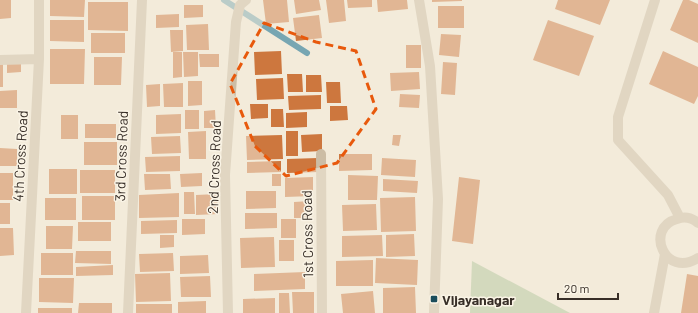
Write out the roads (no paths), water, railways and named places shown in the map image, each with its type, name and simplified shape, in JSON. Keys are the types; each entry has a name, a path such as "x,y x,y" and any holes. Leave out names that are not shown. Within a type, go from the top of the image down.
{"street":[{"name":"4th Cross Road","path":"26,313 39,59 39,0"},
{"name":"3rd Cross Road","path":"128,313 142,0"},
{"name":"2nd Cross Road","path":"228,313 225,175 236,22 240,5 246,0"},
{"path":"419,0 430,66 438,199 434,313"},
{"path":"655,0 618,117 618,140 668,195 680,218"},
{"path":"0,60 39,59"},
{"name":"1st Cross Road","path":"321,154 322,313"},
{"path":"654,313 665,254 660,239 662,231 672,220 680,218 687,218 698,223"},
{"path":"665,254 677,262 692,262 698,258"}],"waterway":[{"path":"224,0 307,53"}],"place":[{"name":"Vijayanagar","path":"434,299"}]}
